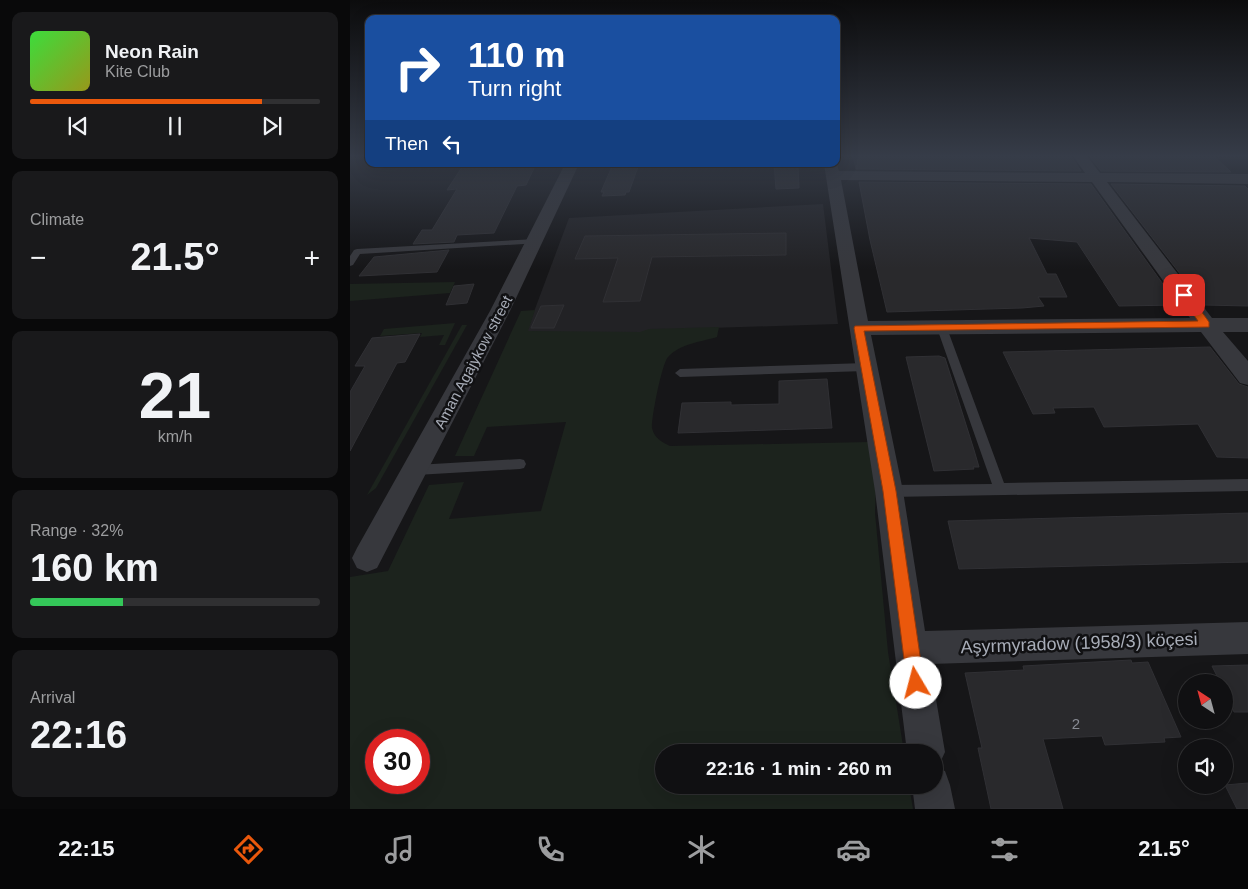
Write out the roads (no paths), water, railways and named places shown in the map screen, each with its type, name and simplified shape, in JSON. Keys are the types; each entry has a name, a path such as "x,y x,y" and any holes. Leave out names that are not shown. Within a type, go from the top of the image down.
{"street":[{"name":"Aman Agajykow street","path":"367,558 416,470 536,242 558,194"},
{"path":"836,194 890,491 910,648 925,744"},
{"path":"1109,194 1206,325 1248,377"},
{"path":"859,328 1248,325"},
{"name":"Aşyrmyradow (1958/3) köçesi","path":"910,648 1248,638"},
{"path":"932,794 935,809"}],"lane":[{"path":"350,263 357,252 536,242"},
{"path":"942,328 1000,489"},
{"path":"680,373 866,367"},
{"path":"416,470 520,464"},
{"path":"890,491 1248,485"}]}
